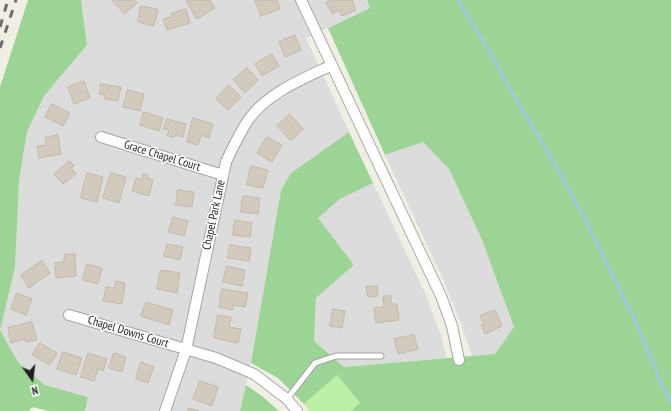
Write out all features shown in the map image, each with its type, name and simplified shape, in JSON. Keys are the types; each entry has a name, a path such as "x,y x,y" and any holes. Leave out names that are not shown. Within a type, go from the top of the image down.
{"street":[{"path":"301,0 441,296 452,326 459,360"},
{"name":"Chapel Park Lane","path":"165,411 186,350 226,162 235,142 250,118 268,100 300,80 332,65"},
{"name":"Grace Chapel Court","path":"101,137 223,175"},
{"name":"Chapel Downs Court","path":"70,315 216,358 254,374 288,399 297,411"}],"lane":[{"path":"288,399 315,363 336,356 381,356"}],"shaded area":[{"path":"81,0 367,0 370,8 306,38 349,132 291,173 281,190 251,363 240,411 85,411 88,397 45,385 18,362 0,330 15,268 19,181 27,132 44,96 87,45"},
{"path":"423,142 449,169 482,240 514,327 495,354 472,356 460,321 442,277 385,155"},
{"path":"373,183 426,295 440,333 447,358 344,367 314,341 316,298 354,265 317,218 340,199"}],"green space":[{"path":"28,0 81,0 87,45 44,96 27,132 19,181 15,268 0,330 0,87"},
{"path":"367,0 671,0 671,411 351,411 360,403 337,375 304,404 278,378 251,363 281,190 291,173 349,132 373,183 340,199 318,218 354,265 316,298 314,341 344,367 495,354 514,327 482,240 449,169 423,142 385,155 328,28 370,8"},
{"path":"0,330 18,362 45,385 88,397 85,411 49,411 32,407 29,411 0,411"},
{"path":"337,375 360,403 351,411 309,411 304,404"},
{"path":"246,385 262,396 279,411 240,411"}],"building":[{"path":"112,0 134,0 137,3 125,14"},
{"path":"186,0 210,0 215,8 197,19"},
{"path":"255,0 277,0 280,9 261,16"},
{"path":"331,0 352,0 356,10 342,16 339,10 332,14 326,2"},
{"path":"141,6 158,9 154,26 138,22"},
{"path":"186,9 190,23 167,30 163,19 172,17 171,14"},
{"path":"295,35 301,50 285,57 279,42"},
{"path":"272,54 279,66 262,76 255,64"},
{"path":"247,68 258,80 245,93 233,80"},
{"path":"84,81 90,98 74,104 68,87"},
{"path":"101,84 121,87 118,101 105,99 105,95 100,94"},
{"path":"229,85 241,97 228,110 216,99"},
{"path":"128,90 144,94 140,111 123,107"},
{"path":"52,104 70,113 63,126 45,117"},
{"path":"144,112 163,118 159,131 140,125"},
{"path":"290,114 303,129 291,141 277,126"},
{"path":"193,118 213,124 209,138 201,135 198,145 187,142"},
{"path":"167,119 186,124 183,137 175,135 174,137 167,136 169,130 164,129"},
{"path":"58,135 61,154 39,158 37,146 46,145 45,138"},
{"path":"267,137 282,145 272,162 257,153"},
{"path":"70,161 74,166 71,168 76,174 63,184 54,174"},
{"path":"251,166 268,170 263,188 247,185"},
{"path":"87,173 103,177 97,202 81,198"},
{"path":"111,173 126,177 119,203 103,198"},
{"path":"143,174 148,175 147,178 153,180 149,196 132,191 136,178 141,180"},
{"path":"178,190 194,192 192,207 176,205"},
{"path":"243,196 260,198 258,214 241,212"},
{"path":"173,217 188,221 184,236 169,232"},
{"path":"235,220 252,223 250,237 233,235"},
{"path":"167,244 183,247 180,260 164,256"},
{"path":"230,245 251,248 249,261 228,258"},
{"path":"75,254 76,276 56,278 55,263 64,262 64,255"},
{"path":"42,261 50,273 29,288 21,275"},
{"path":"87,264 102,268 98,284 83,280"},
{"path":"227,266 245,270 242,286 223,282"},
{"path":"161,270 180,273 177,293 157,289"},
{"path":"116,281 125,283 122,304 103,301 106,287 114,288"},
{"path":"377,286 378,296 368,297 366,287"},
{"path":"222,289 248,293 245,307 233,305 233,310 219,307"},
{"path":"17,293 32,299 26,315 11,309"},
{"path":"391,296 391,304 397,304 399,320 376,323 374,308 384,307 383,297"},
{"path":"146,302 173,310 169,325 141,316"},
{"path":"333,309 345,311 342,328 330,326"},
{"path":"495,310 502,326 485,334 481,325 484,324 480,316"},
{"path":"218,315 231,317 229,327 241,329 238,343 214,338"},
{"path":"32,322 37,340 26,342 25,339 11,343 8,328"},
{"path":"414,335 418,349 398,354 394,339"},
{"path":"40,343 57,353 50,365 32,355"},
{"path":"63,352 82,358 76,375 57,369"},
{"path":"88,353 107,359 103,371 98,369 94,381 81,377"},
{"path":"114,353 126,357 122,372 109,368"},
{"path":"141,362 154,367 148,383 136,379"},
{"path":"200,381 218,387 212,406 193,399"},
{"path":"189,408 199,411 188,411"}],"waterway":[{"path":"458,0 490,52 584,217 637,325 659,379 671,402"}],"railway":[{"path":"0,27 8,0"},
{"path":"0,48 16,0"}]}
